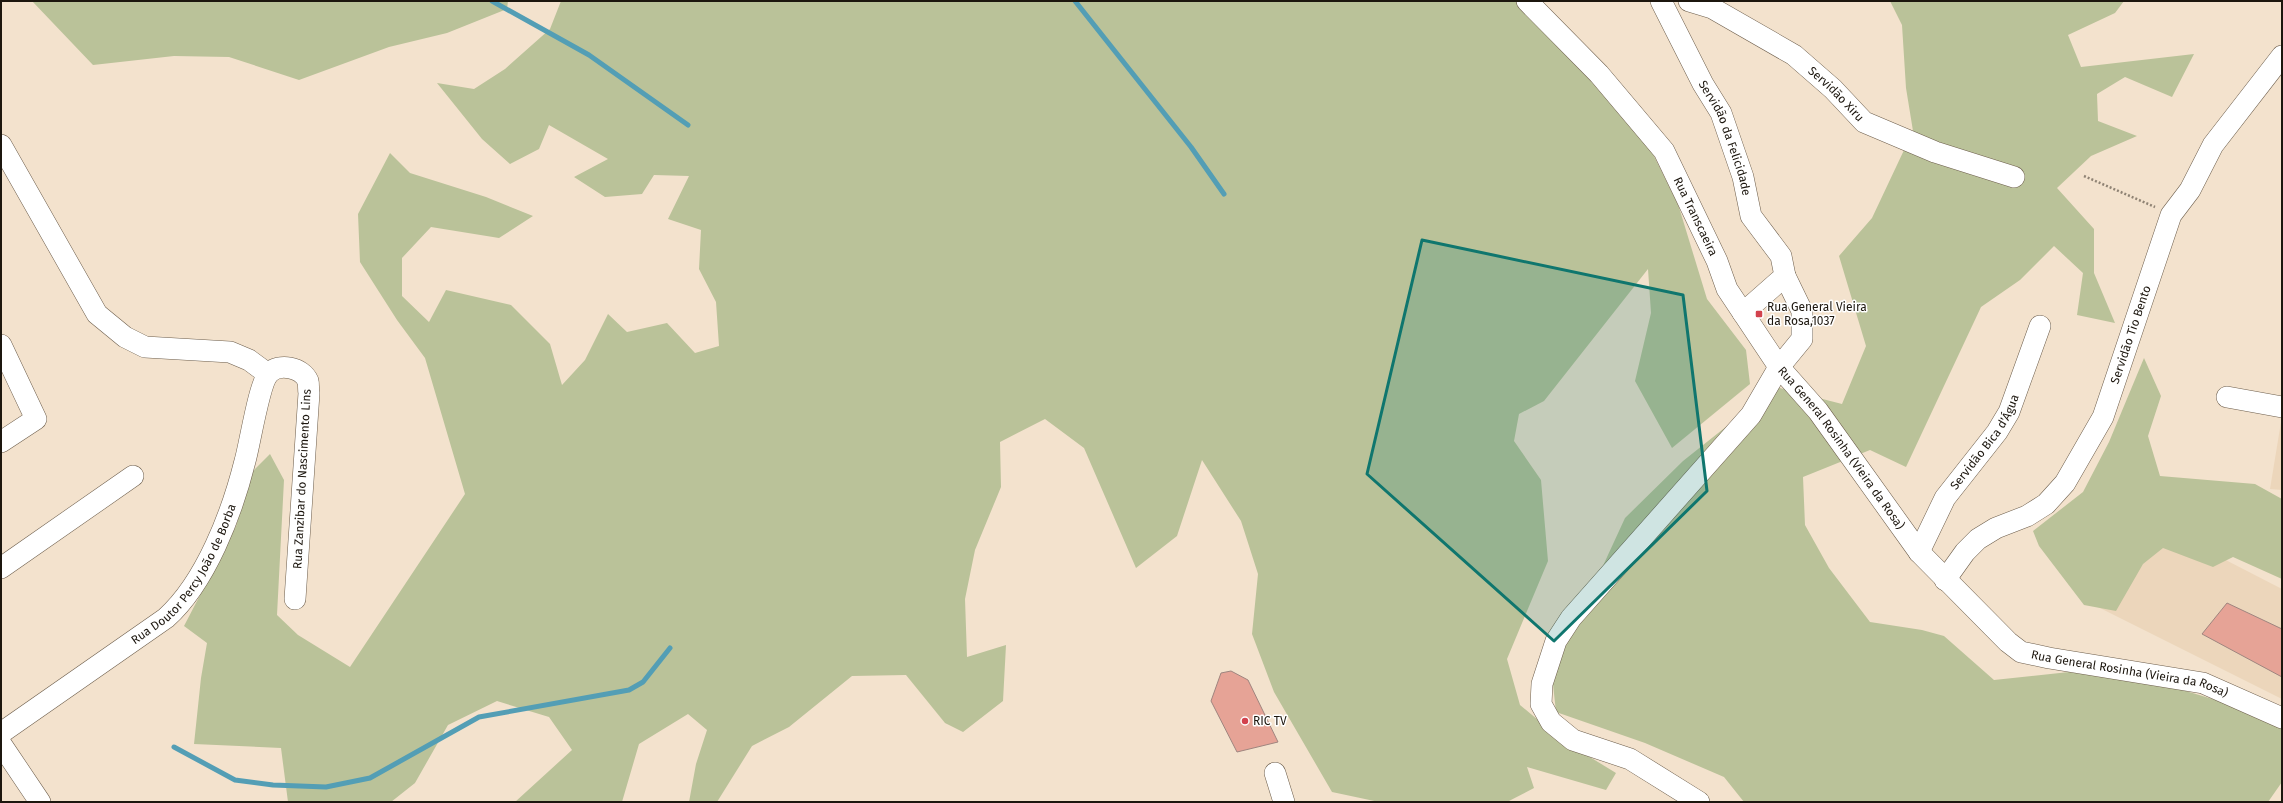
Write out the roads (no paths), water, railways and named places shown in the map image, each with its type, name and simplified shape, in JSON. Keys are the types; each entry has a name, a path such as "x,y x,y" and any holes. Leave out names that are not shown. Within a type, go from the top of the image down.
{"street":[{"name":"Rua Transcaeira","path":"1528,1 1599,74 1664,150 1717,261 1727,289 1779,367"},
{"name":"Servidão da Felicidade","path":"1661,1 1703,84 1722,113 1743,177 1751,216 1781,256 1785,276 1802,311 1802,339 1779,367"},
{"name":"Servidão Xiru","path":"1689,1 1712,8 1794,55 1833,89 1864,122 1935,152 2014,177"},
{"name":"Servidão Tio Bento","path":"1945,580 1965,552 1978,539 1996,528 2027,516 2046,504 2065,482 2103,417 2171,215 2190,190 2213,145 2282,56"},
{"path":"1,145 97,314 125,338 145,347 230,352 249,360 268,374"},
{"path":"1743,313 1785,276"},
{"name":"Servidão Bica d'Água","path":"1919,552 1945,498 1997,432 2009,412 2040,326"},
{"path":"1,345 36,419 1,442"},
{"name":"Rua General Rosinha (Vieira da Rosa)","path":"1699,802 1630,759 1574,740 1551,722 1541,704 1542,684 1556,641 1571,618 1751,415 1779,367 1818,411 1919,552 1945,580 2008,642 2021,652 2100,667 2203,683 2282,718"},
{"name":"Rua Zanzibar do Nascimento Lins","path":"268,374 278,368 291,368 301,372 308,381 309,393 295,600"},
{"name":"Rua Doutor Percy João de Borba","path":"1,733 166,618 177,608 190,590 212,550 237,488 263,386 268,374"},
{"path":"2227,397 2282,406"},
{"path":"1,568 133,476"},
{"path":"1,744 40,802"},
{"path":"1275,773 1284,802"}],"waterway":[{"path":"492,1 589,55 688,125"},
{"path":"1075,1 1191,147 1224,194"},
{"path":"174,747 235,780 273,785 326,787 370,778 479,717 629,690 643,682 670,648"}],"place":[{"name":"Rua General Vieira da Rosa,1037","path":"1759,314"},
{"name":"RIC TV","path":"1245,721"}]}
